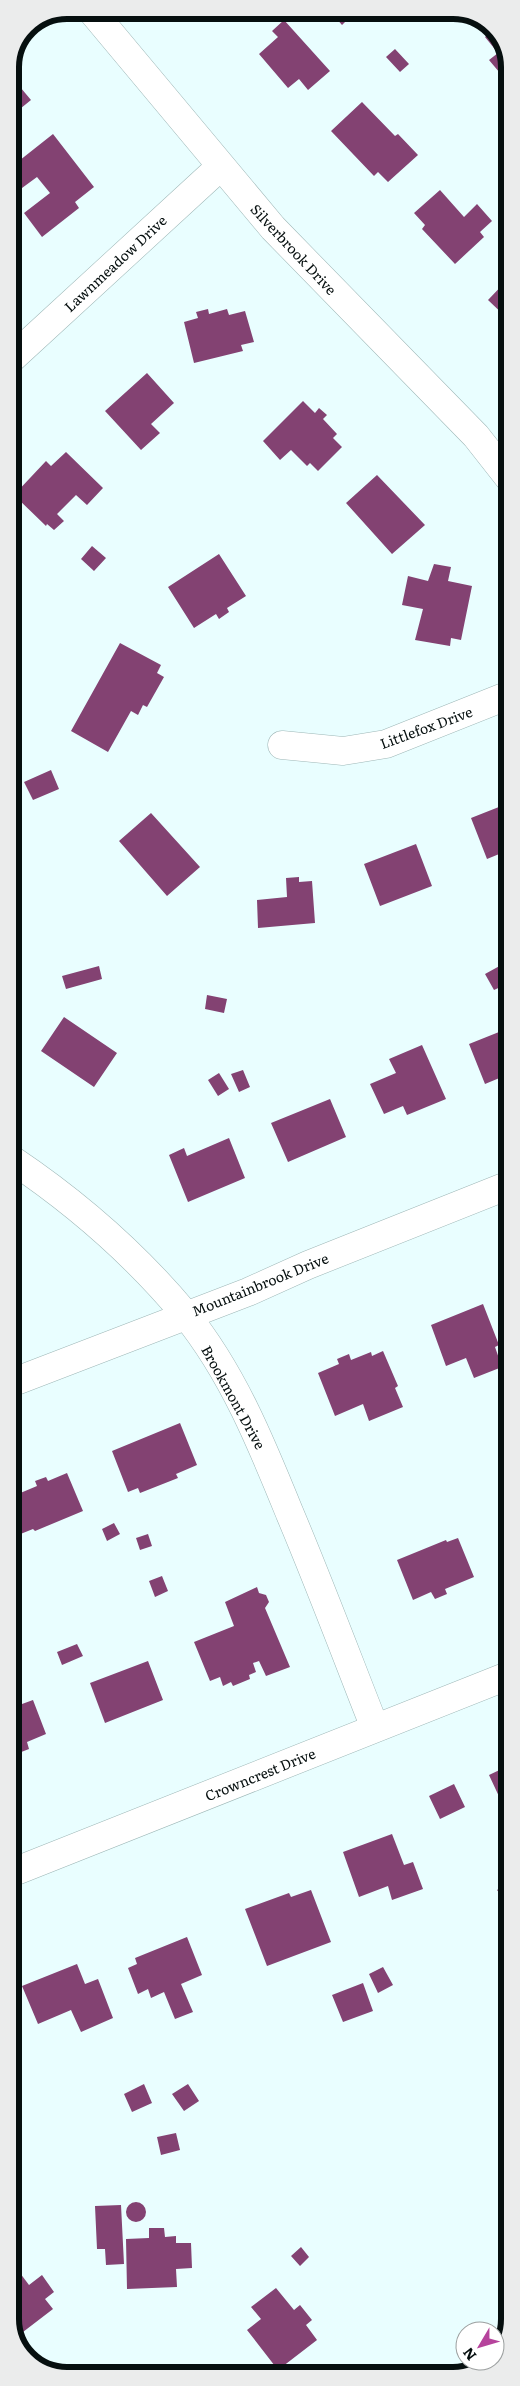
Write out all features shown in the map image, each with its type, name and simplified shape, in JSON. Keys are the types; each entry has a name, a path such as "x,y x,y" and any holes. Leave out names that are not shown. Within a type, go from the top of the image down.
{"street":[{"name":"Silverbrook Drive","path":"98,19 272,228 476,436 501,468"},
{"name":"Lawnmeadow Drive","path":"19,352 221,166"},
{"name":"Littlefox Drive","path":"282,744 343,751 386,744 501,698"},
{"name":"Brookmont Drive","path":"19,1165 76,1205 124,1249 185,1314 219,1363 257,1432 326,1600 375,1728"},
{"name":"Mountainbrook Drive","path":"19,1380 185,1314 248,1292 308,1265 501,1189"},
{"name":"Crowncrest Drive","path":"19,1870 501,1679"}],"building":[{"path":"337,19 348,19 342,25"},
{"path":"284,20 330,71 308,90 299,79 288,88 259,54 278,37 272,31"},
{"path":"488,34 498,49 501,74 489,60 498,53 485,37"},
{"path":"395,49 409,64 400,72 386,57"},
{"path":"19,86 31,100 19,110"},
{"path":"362,102 395,136 398,134 418,155 388,182 378,172 374,176 331,131"},
{"path":"53,134 94,187 75,202 79,208 42,237 24,213 50,193 37,177 22,188 19,184 19,161"},
{"path":"440,190 464,217 477,204 492,221 480,232 484,237 455,264 422,229 425,225 414,213"},
{"path":"501,286 501,312 488,300"},
{"path":"208,309 209,314 227,309 229,315 245,311 254,342 241,345 243,351 194,363 184,322 198,318 196,312"},
{"path":"147,373 174,403 151,424 160,433 141,450 105,411"},
{"path":"303,401 315,413 319,408 327,415 323,419 337,434 333,438 342,447 318,471 310,463 307,466 291,450 280,460 263,441"},
{"path":"66,452 103,488 87,505 76,495 57,514 64,521 54,530 47,524 46,526 19,500 19,490 46,461 51,466"},
{"path":"377,475 425,525 392,554 346,503"},
{"path":"92,546 106,558 94,571 81,559"},
{"path":"219,554 246,596 227,608 229,612 219,619 216,614 194,628 168,587"},
{"path":"434,564 451,567 448,581 472,586 461,640 451,638 450,646 415,640 423,609 402,605 408,576 428,581"},
{"path":"120,643 161,665 157,673 164,677 147,707 143,705 138,715 131,711 108,752 71,731"},
{"path":"51,770 59,789 33,800 24,782"},
{"path":"501,806 501,853 487,859 471,818"},
{"path":"151,813 200,867 167,896 119,841"},
{"path":"416,844 432,886 380,906 364,864"},
{"path":"299,877 299,882 312,881 315,923 258,928 257,900 287,897 286,878"},
{"path":"501,965 501,987 494,990 485,974"},
{"path":"99,966 102,979 66,989 62,976"},
{"path":"207,995 227,999 224,1013 205,1009"},
{"path":"64,1017 117,1053 94,1087 41,1051"},
{"path":"501,1031 501,1077 485,1084 469,1044"},
{"path":"422,1045 446,1099 407,1115 403,1106 384,1114 370,1084 396,1073 389,1059"},
{"path":"243,1070 250,1087 239,1092 231,1074"},
{"path":"219,1073 229,1089 218,1096 208,1080"},
{"path":"330,1099 346,1137 288,1162 271,1123"},
{"path":"229,1138 245,1178 188,1202 169,1155 184,1148 187,1156"},
{"path":"483,1304 499,1345 495,1347 501,1367 474,1378 466,1358 446,1366 431,1325"},
{"path":"383,1351 398,1386 395,1388 403,1407 369,1421 363,1404 335,1416 318,1373 339,1364 337,1359 349,1354 351,1360 371,1352 372,1356"},
{"path":"180,1423 197,1465 176,1474 178,1478 140,1493 138,1488 128,1492 112,1451"},
{"path":"67,1473 83,1511 35,1531 33,1529 19,1535 19,1503 22,1502 19,1494 37,1486 35,1481 46,1477 48,1481"},
{"path":"114,1523 120,1534 107,1541 102,1529"},
{"path":"148,1534 152,1546 140,1550 136,1538"},
{"path":"458,1538 474,1577 445,1589 447,1594 435,1599 431,1592 413,1600 397,1560 446,1540 447,1542"},
{"path":"162,1576 168,1591 155,1597 149,1581"},
{"path":"257,1587 259,1593 266,1595 269,1602 265,1608 290,1667 266,1676 259,1661 253,1663 256,1672 249,1675 250,1679 233,1686 231,1682 223,1686 220,1677 210,1681 194,1642 234,1626 225,1602"},
{"path":"77,1644 83,1656 62,1665 57,1652"},
{"path":"148,1661 163,1700 105,1723 90,1683"},
{"path":"33,1700 46,1734 27,1742 29,1749 19,1753 19,1705"},
{"path":"501,1769 501,1801 489,1775"},
{"path":"454,1784 465,1807 440,1819 429,1796"},
{"path":"392,1834 404,1865 413,1862 423,1889 392,1900 388,1886 359,1897 343,1852"},
{"path":"311,1890 331,1942 267,1966 245,1909 289,1893 291,1897"},
{"path":"187,1937 202,1975 181,1984 193,2012 175,2019 164,1992 151,1998 148,1989 138,1994 128,1968 137,1964 135,1958"},
{"path":"77,1964 85,1984 98,1979 113,2018 81,2032 71,2010 38,2024 22,1986"},
{"path":"383,1967 393,1985 378,1993 369,1974"},
{"path":"363,1983 373,2011 343,2022 332,1995"},
{"path":"144,2084 152,2103 132,2112 124,2094"},
{"path":"188,2084 199,2101 184,2111 172,2094"},
{"path":"176,2133 180,2150 161,2155 157,2137"},
{"path":"136,2202 143,2205 146,2212 143,2219 136,2222 129,2219 126,2212 129,2205"},
{"path":"121,2205 124,2264 106,2265 105,2249 97,2249 95,2206"},
{"path":"149,2228 164,2228 165,2237 176,2236 176,2243 191,2243 192,2268 176,2269 177,2287 127,2289 126,2239 149,2238"},
{"path":"301,2247 309,2257 300,2266 291,2256"},
{"path":"19,2272 29,2285 42,2275 54,2292 45,2299 53,2309 23,2332 20,2327 19,2319"},
{"path":"276,2288 294,2310 300,2305 312,2320 306,2325 317,2340 282,2367 276,2367 247,2330 261,2319 251,2307"}]}
